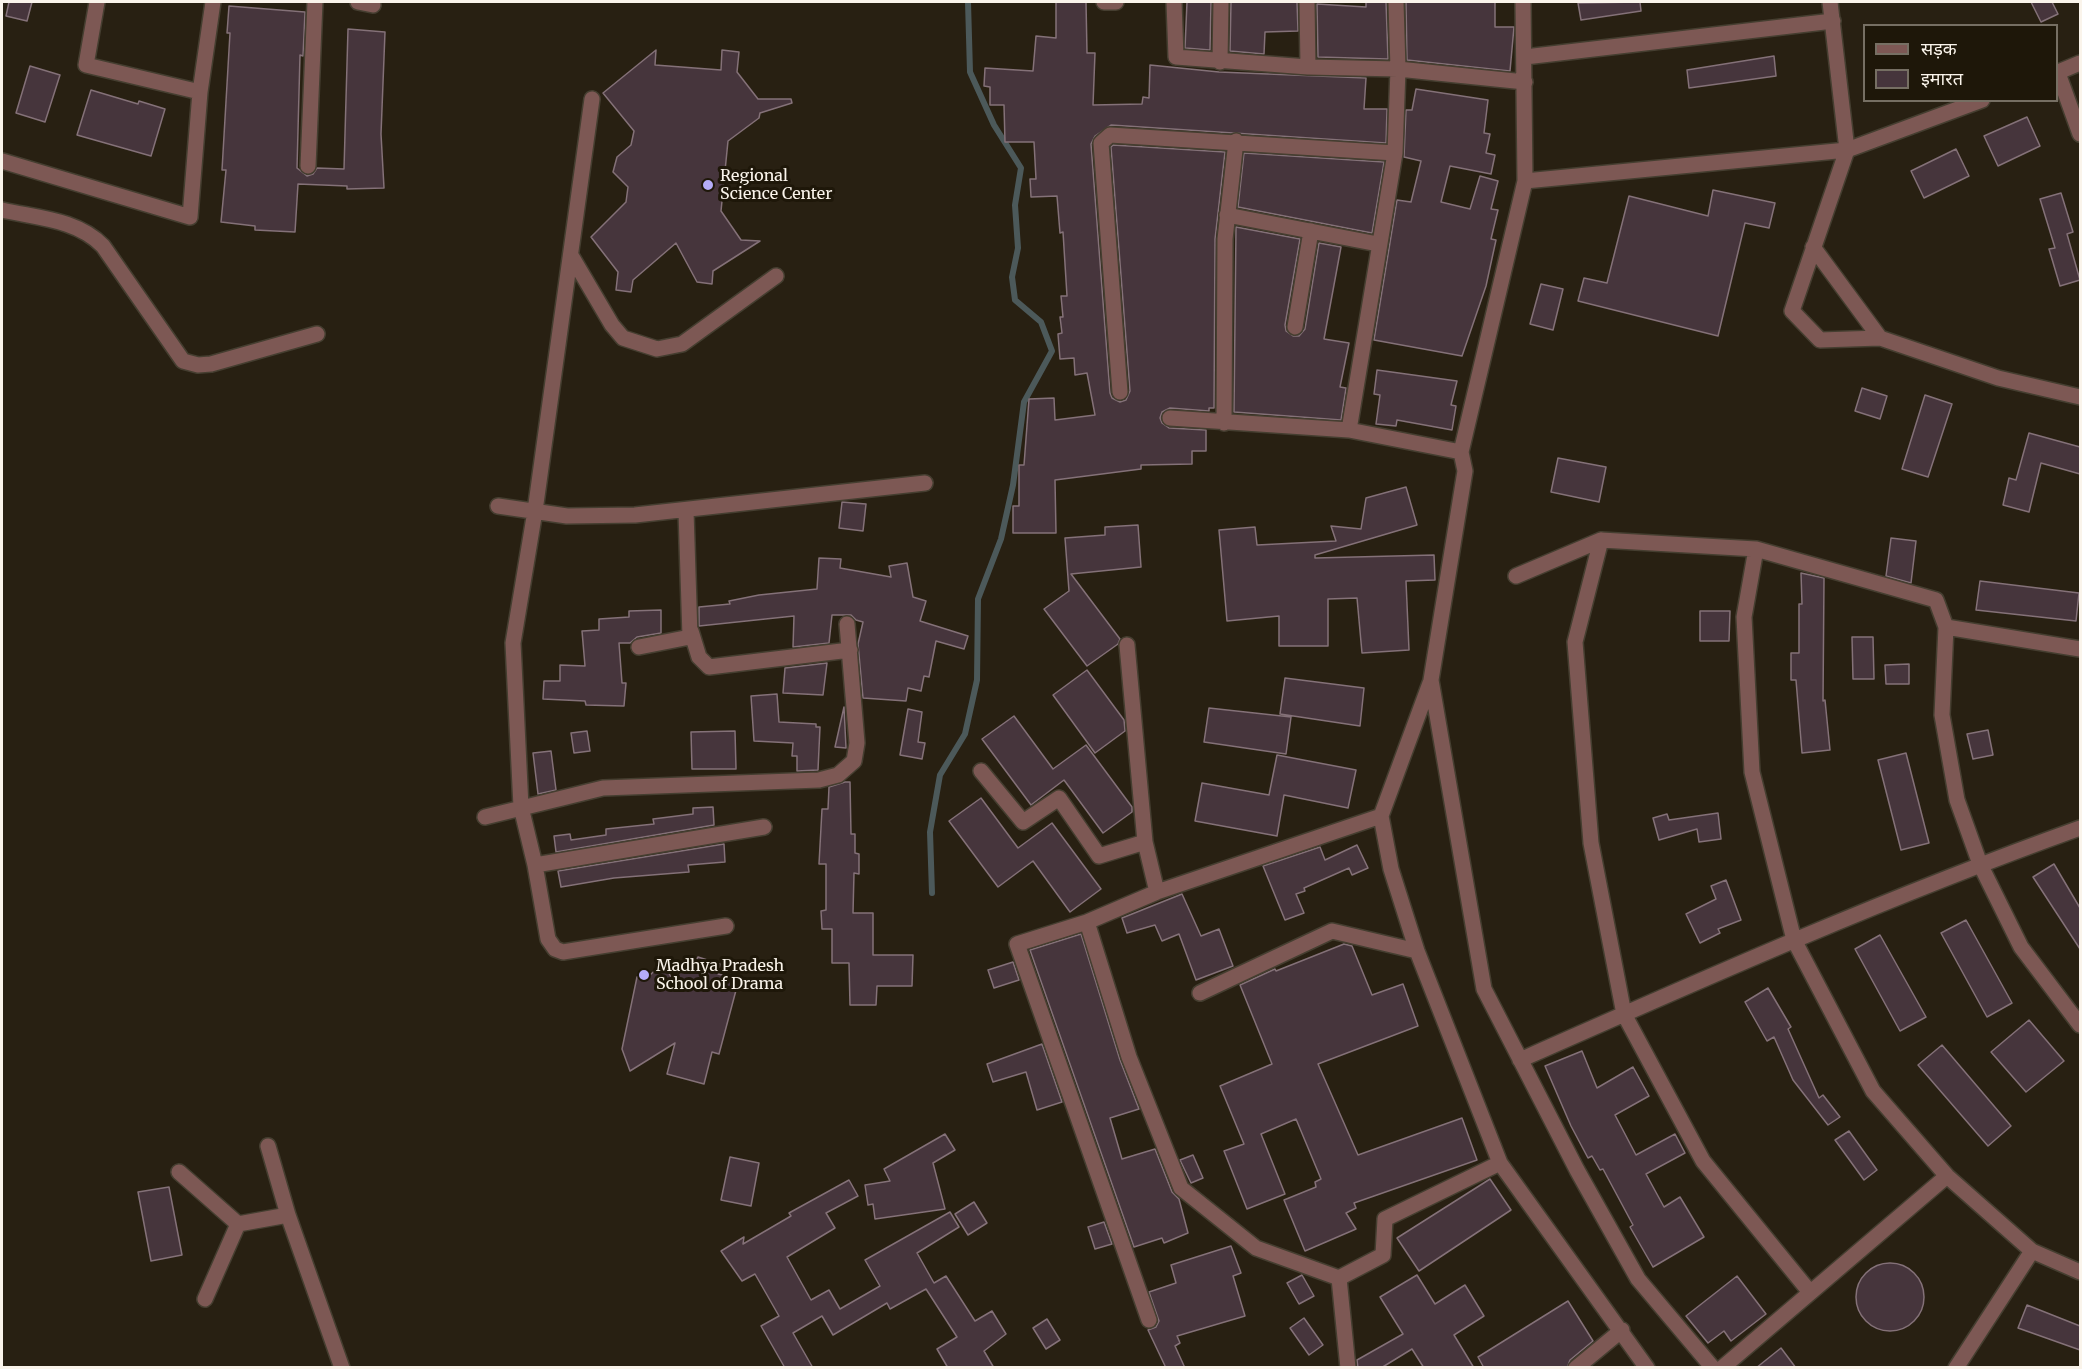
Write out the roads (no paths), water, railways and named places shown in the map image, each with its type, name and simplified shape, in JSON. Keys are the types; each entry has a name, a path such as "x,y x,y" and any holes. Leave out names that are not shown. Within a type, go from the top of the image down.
{"street":[{"path":"97,2 86,65 201,92"},
{"path":"2,161 190,217 201,92 213,2"},
{"path":"308,166 315,2"},
{"path":"1104,2 1116,2"},
{"path":"1174,2 1176,57 1308,67 1398,69 1525,82"},
{"path":"1221,2 1221,62"},
{"path":"1307,2 1308,67"},
{"path":"1348,430 1395,153 1398,69 1396,2"},
{"path":"1523,2 1525,180 1461,452 1465,471 1431,680 1381,816 1391,868 1417,951 1500,1163 1622,1330 1647,1368"},
{"path":"1830,2 1847,150 1792,311 1820,340 1880,339 1998,378 2080,397"},
{"path":"1525,57 1833,21"},
{"path":"2058,73 2080,63"},
{"path":"2058,76 2080,134"},
{"path":"592,99 572,257 535,511 513,643 521,807 535,865 548,939 555,949 563,952 726,926"},
{"path":"1525,180 1847,150 1977,102"},
{"path":"1120,392 1101,143 1110,135 1236,141 1395,153"},
{"path":"1224,423 1227,215 1236,141"},
{"path":"2,210 77,226 92,234 103,246 183,361 198,366 211,364 317,334"},
{"path":"1227,215 1378,244"},
{"path":"1295,327 1311,231"},
{"path":"1813,247 1880,339"},
{"path":"572,257 612,325 623,338 657,349 682,344 776,276"},
{"path":"1170,418 1348,430 1461,452"},
{"path":"498,506 567,516 686,511 924,483"},
{"path":"639,647 690,637 686,511"},
{"path":"1601,540 1575,642 1591,843 1624,1014 1703,1161 1809,1291"},
{"path":"1516,576 1601,540 1756,549 1936,600 1946,627 1942,715 1957,800 1980,864 2021,947 2080,1025"},
{"path":"1756,549 1743,617 1752,772 1794,940 1873,1091 1947,1176 2032,1251 2080,1272"},
{"path":"485,817 603,788 819,780 838,775 854,760 857,743 847,624"},
{"path":"1946,627 2080,649"},
{"path":"691,631 699,657 709,667 850,650"},
{"path":"1127,645 1145,842 1157,892"},
{"path":"1431,680 1484,989 1576,1170 1638,1279 1713,1368"},
{"path":"981,771 1023,822 1059,798 1099,856 1145,842"},
{"path":"1149,1320 1017,944 1087,922 1157,892 1381,816"},
{"path":"535,865 764,827"},
{"path":"1521,1060 1794,940 1980,864 2080,828"},
{"path":"1087,922 1129,1057 1181,1188 1256,1248 1339,1278 1383,1255 1385,1220 1500,1163"},
{"path":"1200,993 1332,931 1417,951"},
{"path":"268,1146 288,1215 342,1368"},
{"path":"179,1172 238,1224"},
{"path":"1722,1368 1809,1291 1947,1176"},
{"path":"238,1224 288,1215"},
{"path":"205,1299 238,1224"},
{"path":"1956,1368 2032,1251"},
{"path":"1339,1278 1348,1368"},
{"path":"1576,1368 1622,1330"}],"waterway":[{"path":"932,893 930,832 940,775 965,734 977,680 978,599 1001,539 1013,485 1024,402 1052,351 1041,322 1015,300 1012,277 1018,248 1015,205 1021,168 994,125 970,72 968,2"}],"place":[{"name":"Regional Science Center","path":"708,185"},
{"name":"Madhya Pradesh School of Drama","path":"644,975"}]}
